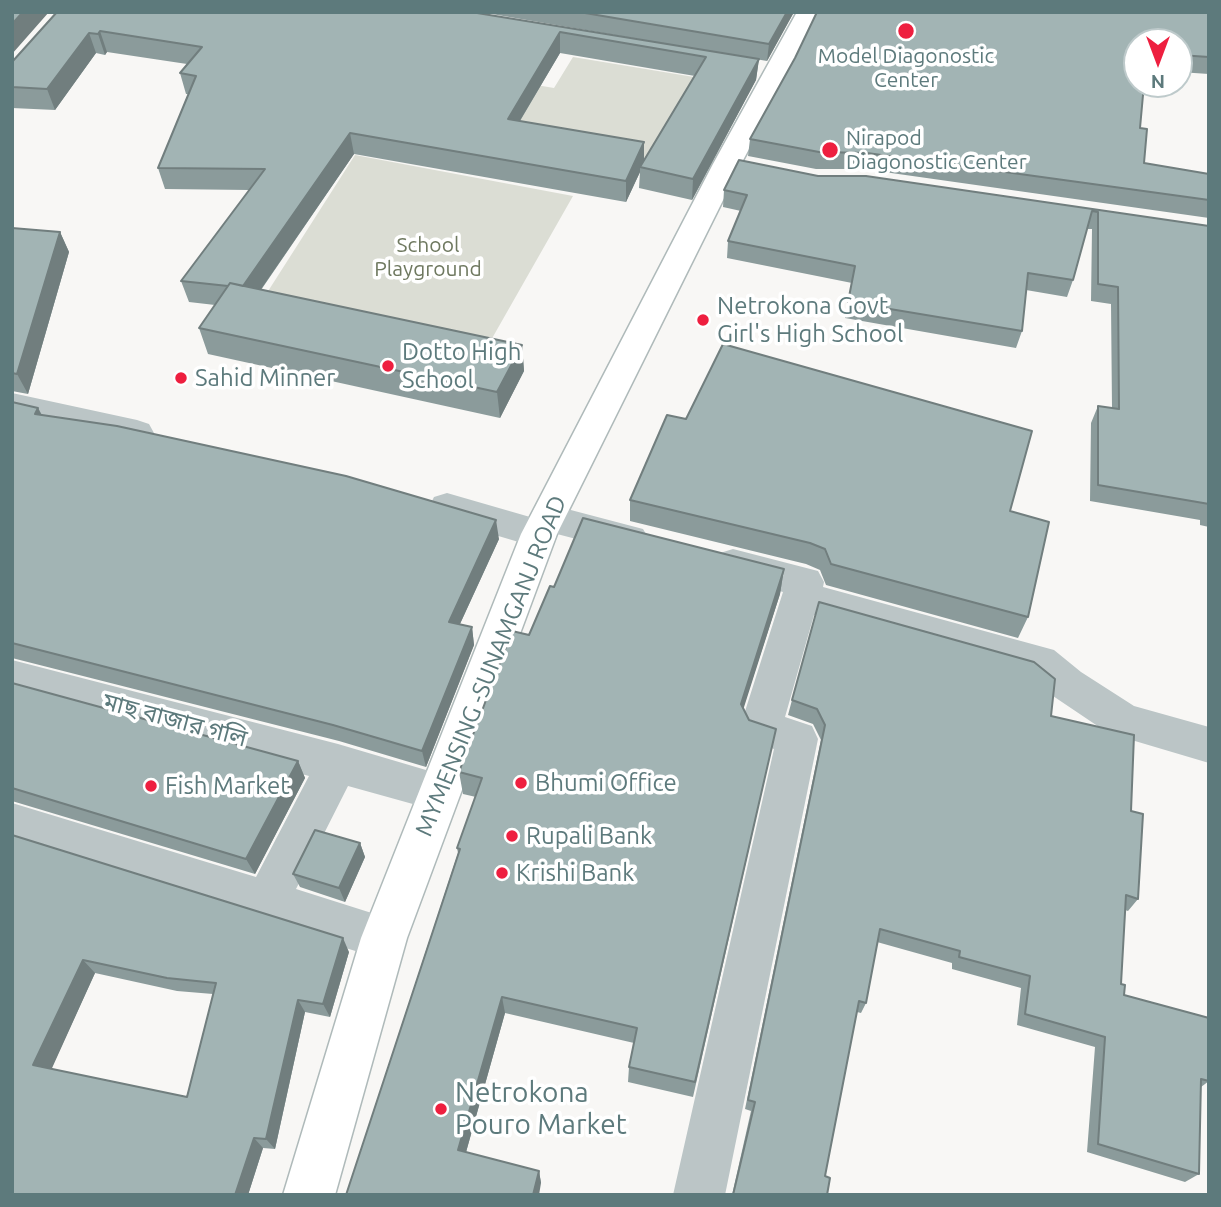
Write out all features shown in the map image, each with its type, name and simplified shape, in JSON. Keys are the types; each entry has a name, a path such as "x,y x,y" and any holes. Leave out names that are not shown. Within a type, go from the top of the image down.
{"main road":[{"name":"MYMENSING -SUNAMGANJ ROAD","path":"309,1195 384,938 438,792 543,526 739,167 764,70 810,12"}],"street":[{"path":"12,405 175,441"},
{"path":"419,499 683,552 805,582 761,727 797,739 699,1195"},
{"path":"800,596 1040,662 1067,684 1123,720 1209,745"},
{"name":"মাছ বাজার গলি","path":"12,677 438,792"},
{"path":"267,901 338,764"},
{"path":"12,823 384,938"}],"green space":[{"path":"353,54 554,88 573,57 694,77 654,162 316,101"},
{"name":"School Playground","path":"355,155 573,196 482,356 256,310"}],"building":[{"path":"12,12 23,12 12,24"},
{"path":"57,12 471,12 759,59 693,179 640,167 706,57 560,32 508,119 644,142 626,181 350,133 243,286 230,283 228,286 181,281 265,169 158,168 196,76 180,73 202,47 100,31 98,34 89,33 47,89 12,87 12,62"},
{"path":"579,12 787,12 769,44"},
{"path":"817,12 1209,12 1209,57 1193,56 1193,28 1123,28 1123,98 1143,98 1140,128 1147,129 1144,163 1209,174 1209,200 867,153 819,152 750,139"},
{"path":"739,160 818,176 866,176 1209,226 1209,504 1098,485 1098,406 1119,409 1118,287 1098,284 1098,212 1092,211 1073,280 1028,273 1022,331 848,302 855,266 728,241 747,195 724,190"},
{"path":"12,228 60,232 17,374 12,373"},
{"path":"230,283 522,345 497,392 199,328"},
{"path":"723,344 1032,431 1010,511 1049,522 1028,617 831,564 825,549 810,543 630,500 667,415 686,419"},
{"path":"12,402 38,408 35,414 117,426 346,476 496,520 449,622 472,627 422,751 333,725 12,643"},
{"path":"583,518 784,569 741,704 749,720 776,729 695,1082 629,1067 637,1028 502,997 458,1150 539,1171 533,1195 346,1195 482,778 459,772 512,631 529,635 550,586 554,587"},
{"path":"819,602 1034,662 1055,679 1051,716 1134,735 1131,811 1143,814 1138,899 1126,895 1121,984 1125,985 1124,995 1209,1018 1209,1081 1201,1079 1199,1174 1098,1144 1105,1037 1025,1014 1030,976 959,957 960,951 880,929 866,1003 859,1001 825,1176 830,1178 827,1195 733,1195 755,1102 748,1100 825,725 817,709 792,700"},
{"path":"12,683 298,761 246,859 12,788"},
{"path":"315,830 360,843 339,888 293,874"},
{"path":"12,835 343,938 323,1004 298,1000 266,1139 254,1138 235,1195 12,1195","holes":["83,960 167,978 216,983 187,1097 33,1065"]}],"place":[{"name":"Model Diagonostic Center","path":"906,31"},
{"name":"Nirapod Diagonostic Center","path":"830,150"},
{"name":"Netrokona Govt Girl's High School","path":"703,320"},
{"name":"Dotto High School","path":"388,366"},
{"name":"Sahid Minner","path":"181,378"},
{"name":"Bhumi Office","path":"521,783"},
{"name":"Fish Market","path":"151,786"},
{"name":"Rupali Bank","path":"512,836"},
{"name":"Krishi Bank","path":"502,873"},
{"name":"Netrokona Pouro Market","path":"441,1109"}]}
